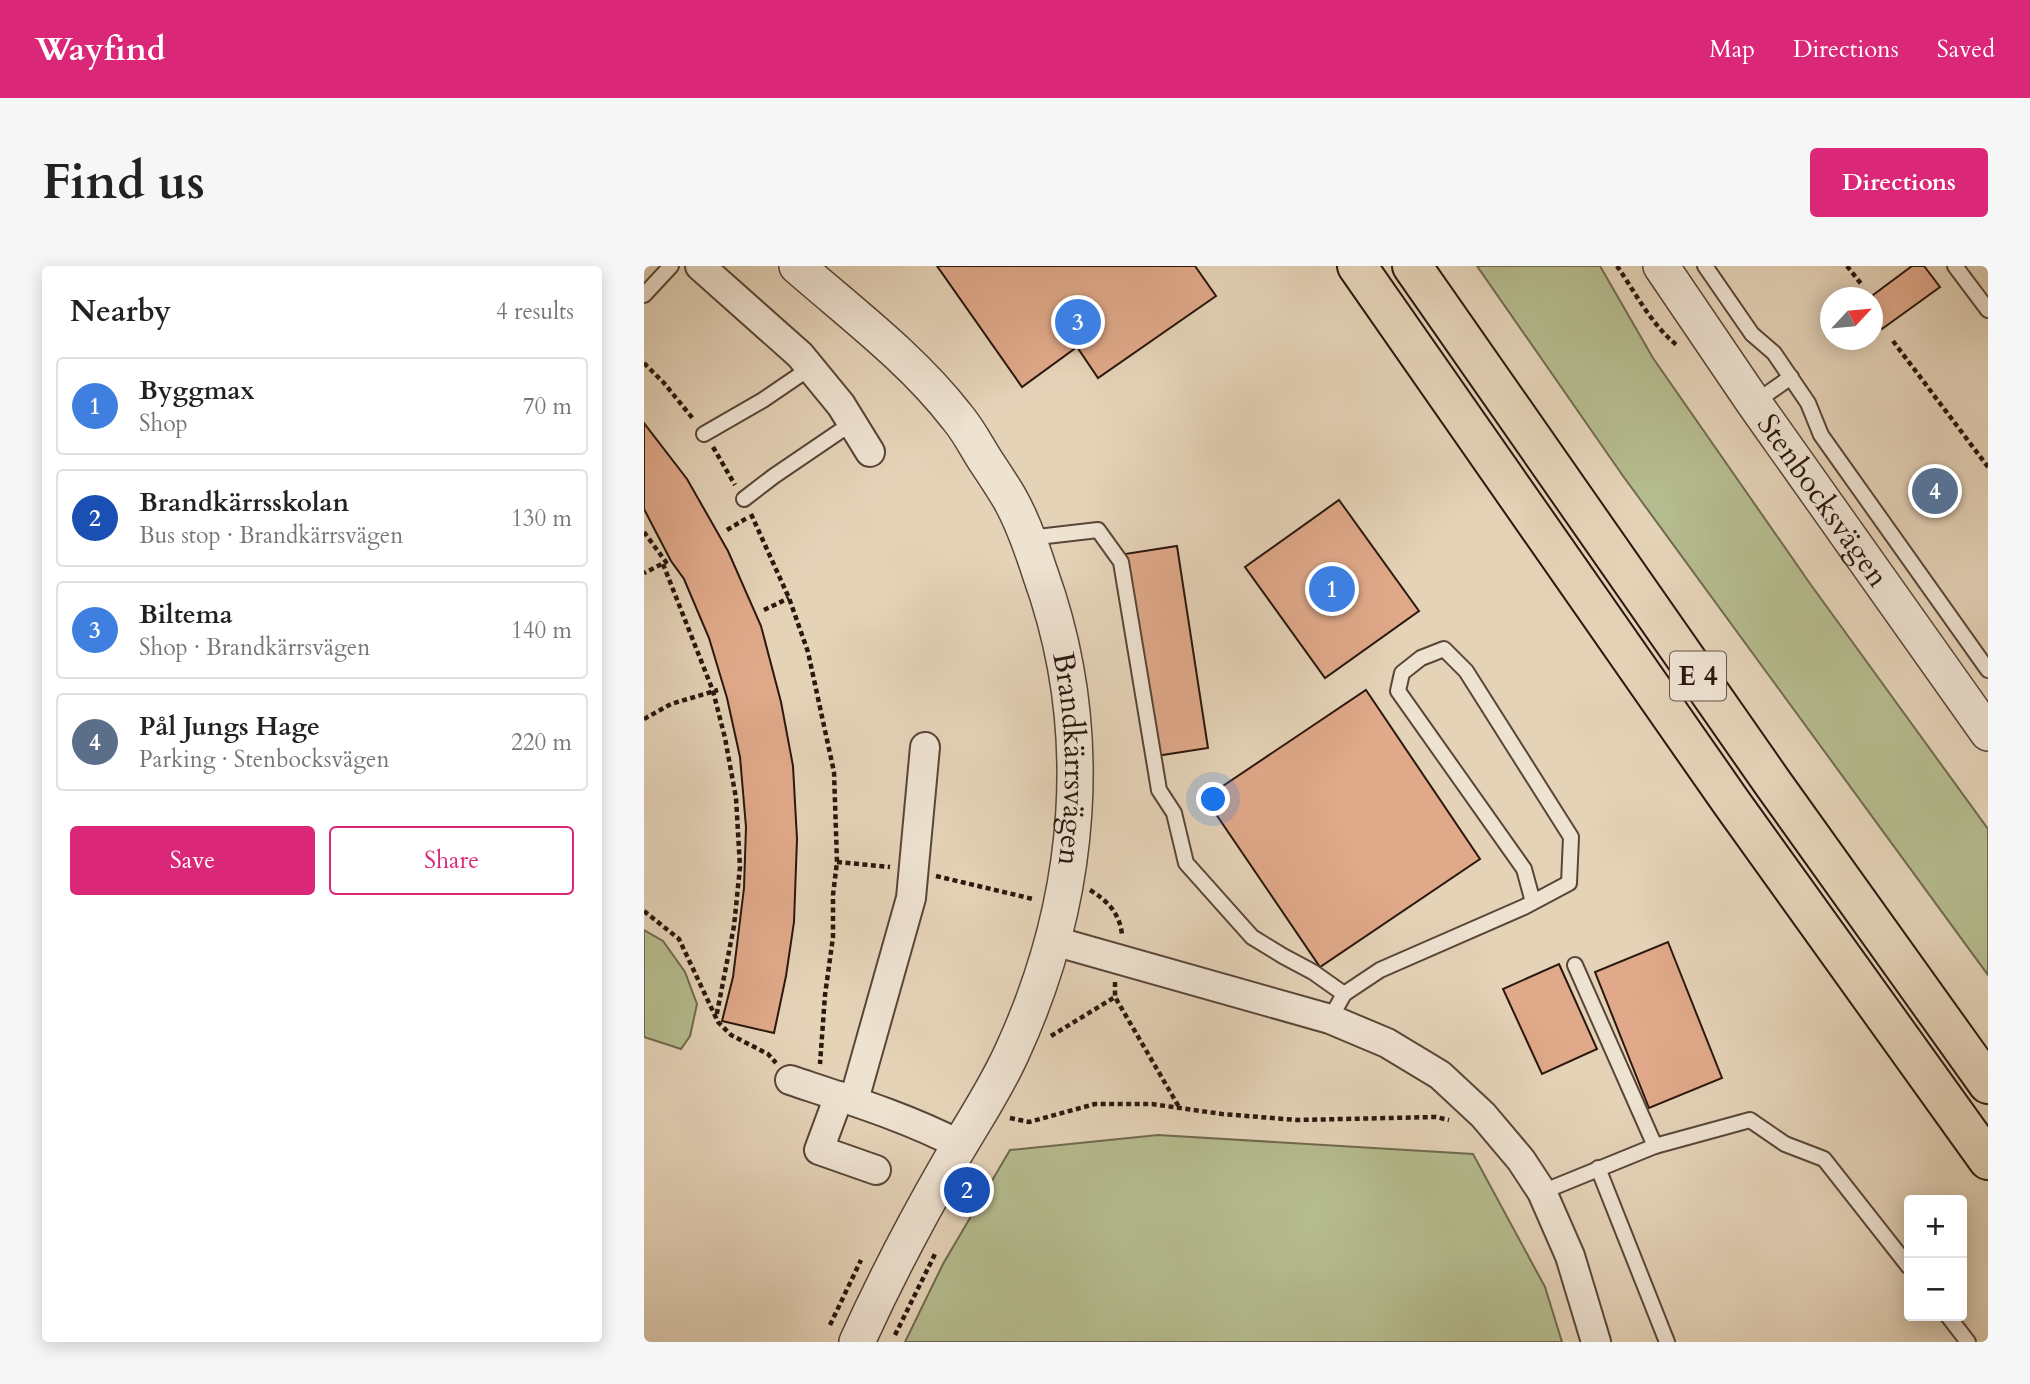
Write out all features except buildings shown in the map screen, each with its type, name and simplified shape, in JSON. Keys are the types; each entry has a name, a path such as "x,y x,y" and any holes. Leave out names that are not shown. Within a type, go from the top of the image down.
{"highway":[{"name":"E 4","path":"1357,266 1731,802 1988,1160"},
{"name":"E 4","path":"1412,266 1764,771 1988,1084"}],"street":[{"path":"700,266 800,355 841,405 870,452"},
{"name":"Brandkärrsvägen","path":"797,266 909,363 959,418 1011,501 1052,604 1067,671 1075,734 1076,774 1067,883 1054,941 1037,992 1013,1051 960,1145 908,1236 843,1335"},
{"name":"Stenbocksvägen","path":"1661,266 1754,403 1988,733"},
{"path":"876,1170 819,1150 911,898 925,747"},
{"path":"1054,941 1330,1019 1387,1043 1440,1075 1483,1115 1521,1160 1542,1192 1570,1256 1596,1342"},
{"path":"790,1080 933,1131 960,1145"}],"lane":[{"path":"644,295 670,266"},
{"path":"1705,266 1752,334 1774,353 1791,377 1808,403 1821,435 1988,670"},
{"path":"1955,266 1988,310"},
{"path":"704,434 763,400 810,368"},
{"path":"1754,403 1791,377"},
{"path":"744,499 852,423"},
{"path":"1028,539 1098,530 1121,562 1159,790 1174,813 1186,863 1252,937 1313,972 1344,994"},
{"path":"1330,1019 1344,994 1380,970 1533,902 1569,883 1571,837 1466,671 1444,649 1421,658 1402,673 1398,691 1524,869 1533,902"},
{"path":"1575,965 1655,1146"},
{"path":"1542,1192 1655,1146 1750,1120 1785,1144 1824,1159 1904,1261"},
{"path":"1598,1168 1667,1342"},
{"path":"1952,1321 1966,1341"}],"path":[{"path":"1847,266 1862,285"},
{"path":"1893,341 1988,467"},
{"path":"744,499 789,598 808,652 834,772 837,862 833,895 833,937 825,995 837,1095"},
{"path":"727,530 752,515"},
{"path":"644,532 666,562 644,573"},
{"path":"663,564 716,690 736,798 740,867 734,926 716,1018"},
{"path":"764,610 789,598"},
{"path":"644,719 671,704 716,690"},
{"path":"1006,892 1044,902"},
{"path":"644,911 679,939 716,1018 732,1035 768,1054 790,1080"},
{"path":"1049,1037 1115,997 1180,1107"},
{"path":"999,1116 1029,1122 1095,1104 1152,1104 1222,1114 1297,1120 1436,1117 1450,1120"},
{"path":"843,1335 833,1315 864,1255"}],"green space":[{"path":"1477,266 1600,266 1653,358 1811,585 1988,829 1988,975 1623,476"},
{"path":"644,930 663,941 685,972 697,1004 690,1036 681,1049 644,1037"},
{"path":"1158,1135 1473,1154 1545,1287 1562,1342 905,1342 943,1264 1010,1150"}],"place":[{"name":"Biltema","path":"1078,322"},
{"name":"Pål Jungs Hage","path":"1935,491"},
{"name":"Byggmax","path":"1332,589"},
{"name":"Brandkärrsskolan","path":"967,1190"}]}
